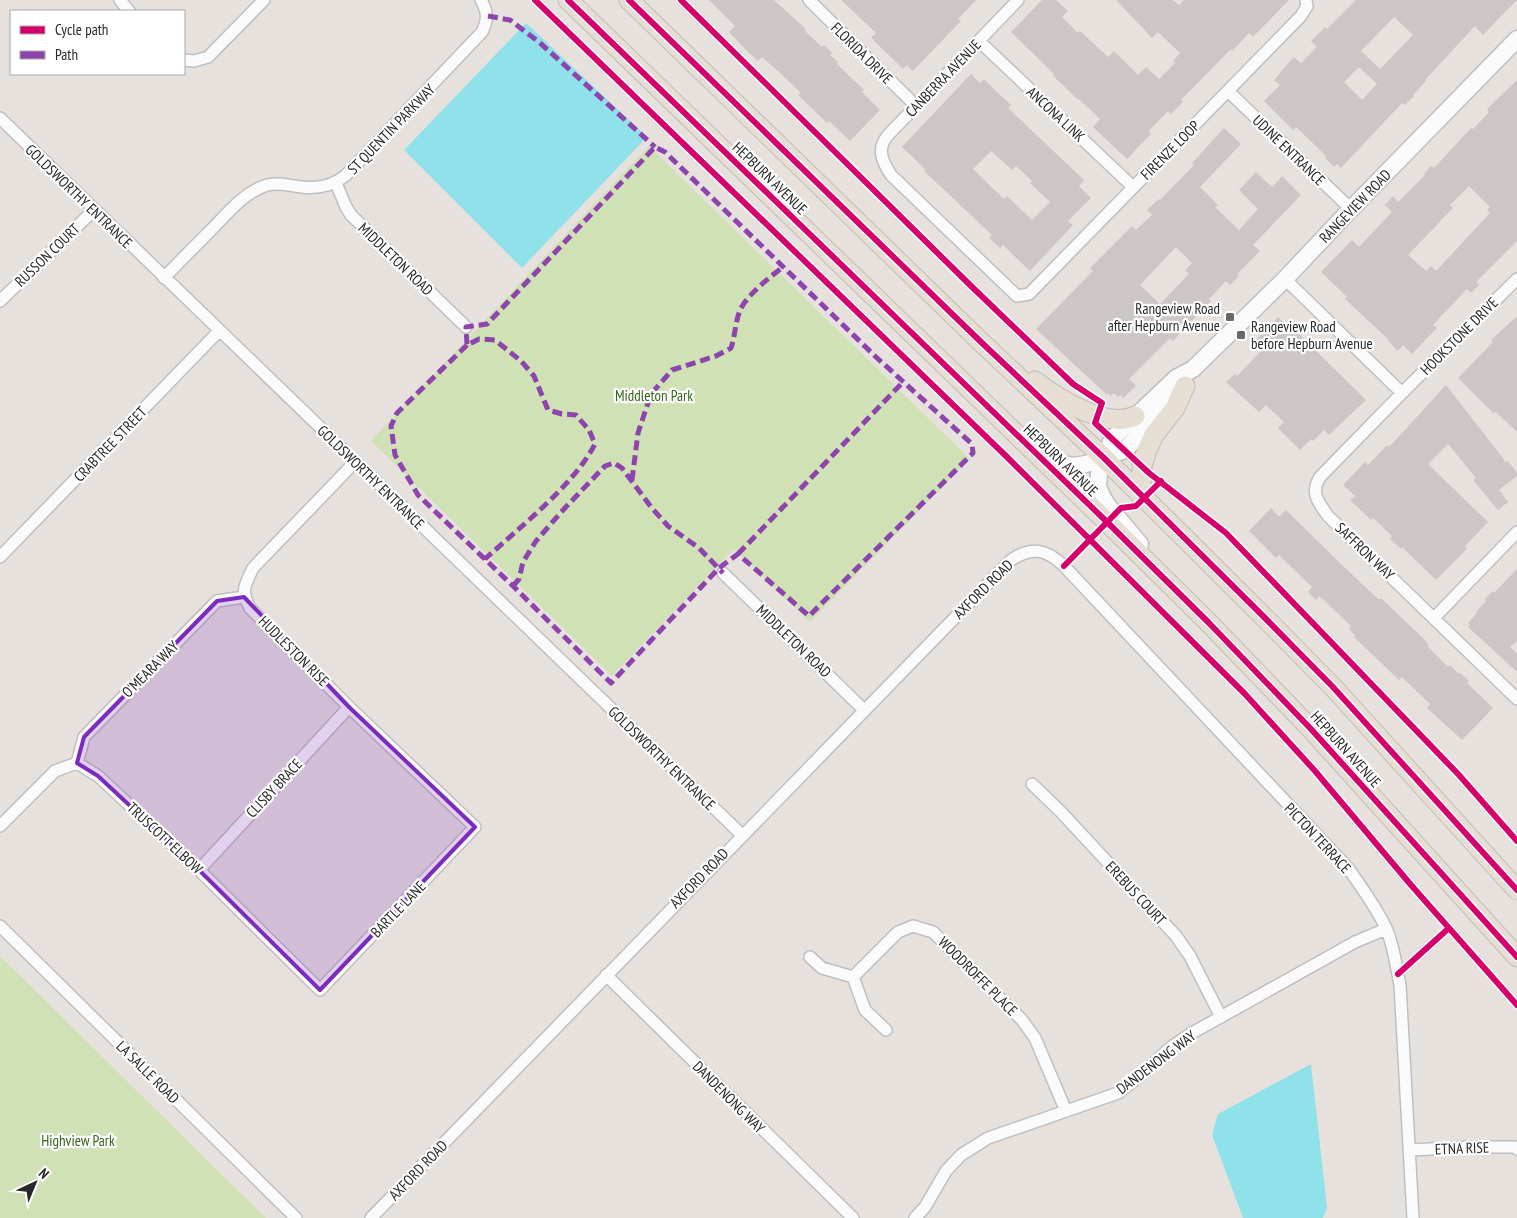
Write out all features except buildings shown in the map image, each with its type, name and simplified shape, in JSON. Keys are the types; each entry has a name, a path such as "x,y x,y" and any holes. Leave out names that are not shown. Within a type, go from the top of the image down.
{"main road":[{"name":"HEPBURN AVENUE","path":"568,0 1209,623 1310,728 1517,957"},
{"name":"HEPBURN AVENUE","path":"629,0 981,342 1141,494 1332,686 1517,890"},
{"path":"981,342 1040,385 1078,409 1118,420 1127,420 1135,416"},
{"path":"1141,494 1142,466 1147,450 1154,435 1175,408 1189,378"}],"street":[{"path":"120,0 128,10"},
{"path":"185,60 194,61 208,57 264,0"},
{"name":"ST QUENTIN PARKWAY","path":"164,278 236,204 251,192 273,184 327,186 336,183 354,169 482,32 488,16 481,0"},
{"name":"FLORIDA DRIVE","path":"809,0 915,105"},
{"name":"CANBERRA AVENUE","path":"882,162 881,149 884,139 1018,0"},
{"name":"FIRENZE LOOP","path":"882,162 891,175 1018,296 1029,294 1301,16 1307,6 1306,0"},
{"name":"RANGEVIEW ROAD","path":"1041,458 1055,463 1074,466 1104,458 1124,450 1189,378 1350,209 1516,39"},
{"name":"ANCONA LINK","path":"979,41 1133,187"},
{"name":"UDINE ENTRANCE","path":"1228,91 1350,209"},
{"name":"GOLDSWORTHY ENTRANCE","path":"0,118 742,835"},
{"name":"MIDDLETON ROAD","path":"336,183 351,215 466,328"},
{"name":"RUSSON COURT","path":"0,301 94,210"},
{"path":"1285,279 1402,393"},
{"name":"HOOKSTONE DRIVE","path":"1402,393 1517,279"},
{"name":"CRABTREE STREET","path":"0,557 219,331"},
{"name":"RANGEVIEW ROAD","path":"1189,378 1176,378 1112,439 1098,480 1102,496 1108,506 1209,623"},
{"name":"SAFFRON WAY","path":"1402,393 1320,478 1315,486 1316,496 1328,516 1517,699"},
{"path":"244,597 245,585 253,568 355,462"},
{"path":"1434,618 1517,532"},
{"name":"AXFORD ROAD","path":"371,1218 1011,560 1021,553 1035,550"},
{"name":"PICTON TERRACE","path":"1035,550 1048,553 1064,566 1348,868 1372,902 1386,929 1394,954 1400,985 1413,1218"},
{"name":"MIDDLETON ROAD","path":"723,573 864,710"},
{"name":"HUDLESTON RISE","path":"244,597 250,608 349,707 475,827"},
{"name":"O'MEARA WAY","path":"77,763 84,736 217,601 244,597"},
{"name":"CLISBY BRACE","path":"199,870 349,707"},
{"path":"0,826 55,771 77,763"},
{"name":"TRUSCOTT ELBOW","path":"77,763 98,776 199,870 320,990"},
{"name":"EREBUS COURT","path":"1032,784 1061,812 1176,936 1190,956 1221,1017"},
{"name":"BARTLE LANE","path":"320,990 475,827"},
{"name":"LA SALLE ROAD","path":"0,926 296,1218"},
{"name":"WOODROFFE PLACE","path":"853,977 898,932 913,926 933,932 1022,1020 1035,1038 1066,1111"},
{"name":"DANDENONG WAY","path":"915,1218 925,1207 946,1170 961,1155 988,1138 1118,1092 1141,1075 1171,1047 1356,942 1386,929"},
{"path":"810,957 822,968 853,977 865,1010 886,1030"},
{"name":"DANDENONG WAY","path":"606,975 853,1218"},
{"name":"ETNA RISE","path":"1409,1150 1474,1147 1516,1148"}],"highlighted area":[{"path":"244,597 349,707 475,827 320,990 199,870 98,776 77,763 84,737 217,601"}],"green space":[{"name":"Middleton Park","path":"649,146 970,459 810,622 734,549 612,676 371,441"},
{"name":"Highview Park","path":"0,956 266,1218 0,1218"}],"water":[{"path":"526,23 647,137 522,268 404,150"},
{"path":"1311,1064 1327,1208 1323,1218 1243,1218 1212,1135 1218,1114"}],"marked path":[{"path":"488,16 510,20 539,42 655,147"},
{"path":"467,345 397,413 391,426 395,455 418,495 611,683 719,568 738,554 809,616 973,453 972,444 876,357 665,152 655,147 487,324 466,327 467,345 479,339 495,340 521,361 534,376 548,410 576,415 589,430 595,444 574,475 560,490 485,559"},
{"path":"632,480 638,433 651,394 672,370 716,356 731,348 738,317 746,300 783,267"},
{"path":"738,554 903,382"},
{"path":"513,586 519,579 523,562 536,541 605,466 614,463 622,468 651,507 668,526 699,548 723,573"}],"cycle path":[{"path":"535,0 1007,457 1245,694 1315,771 1411,885 1517,1005"},
{"path":"568,0 1209,623 1310,728 1517,957"},
{"path":"629,0 981,342 1104,458 1262,615 1332,686 1517,890"},
{"path":"681,0 1073,384 1102,403 1095,423 1149,473 1226,533 1459,775 1517,841"},
{"path":"1064,566 1121,508 1136,506 1161,481"},
{"path":"1398,974 1449,928"}],"place":[{"name":"Rangeview Road after Hepburn Avenue","path":"1230,317"},
{"name":"Rangeview Road before Hepburn Avenue","path":"1241,335"}]}
